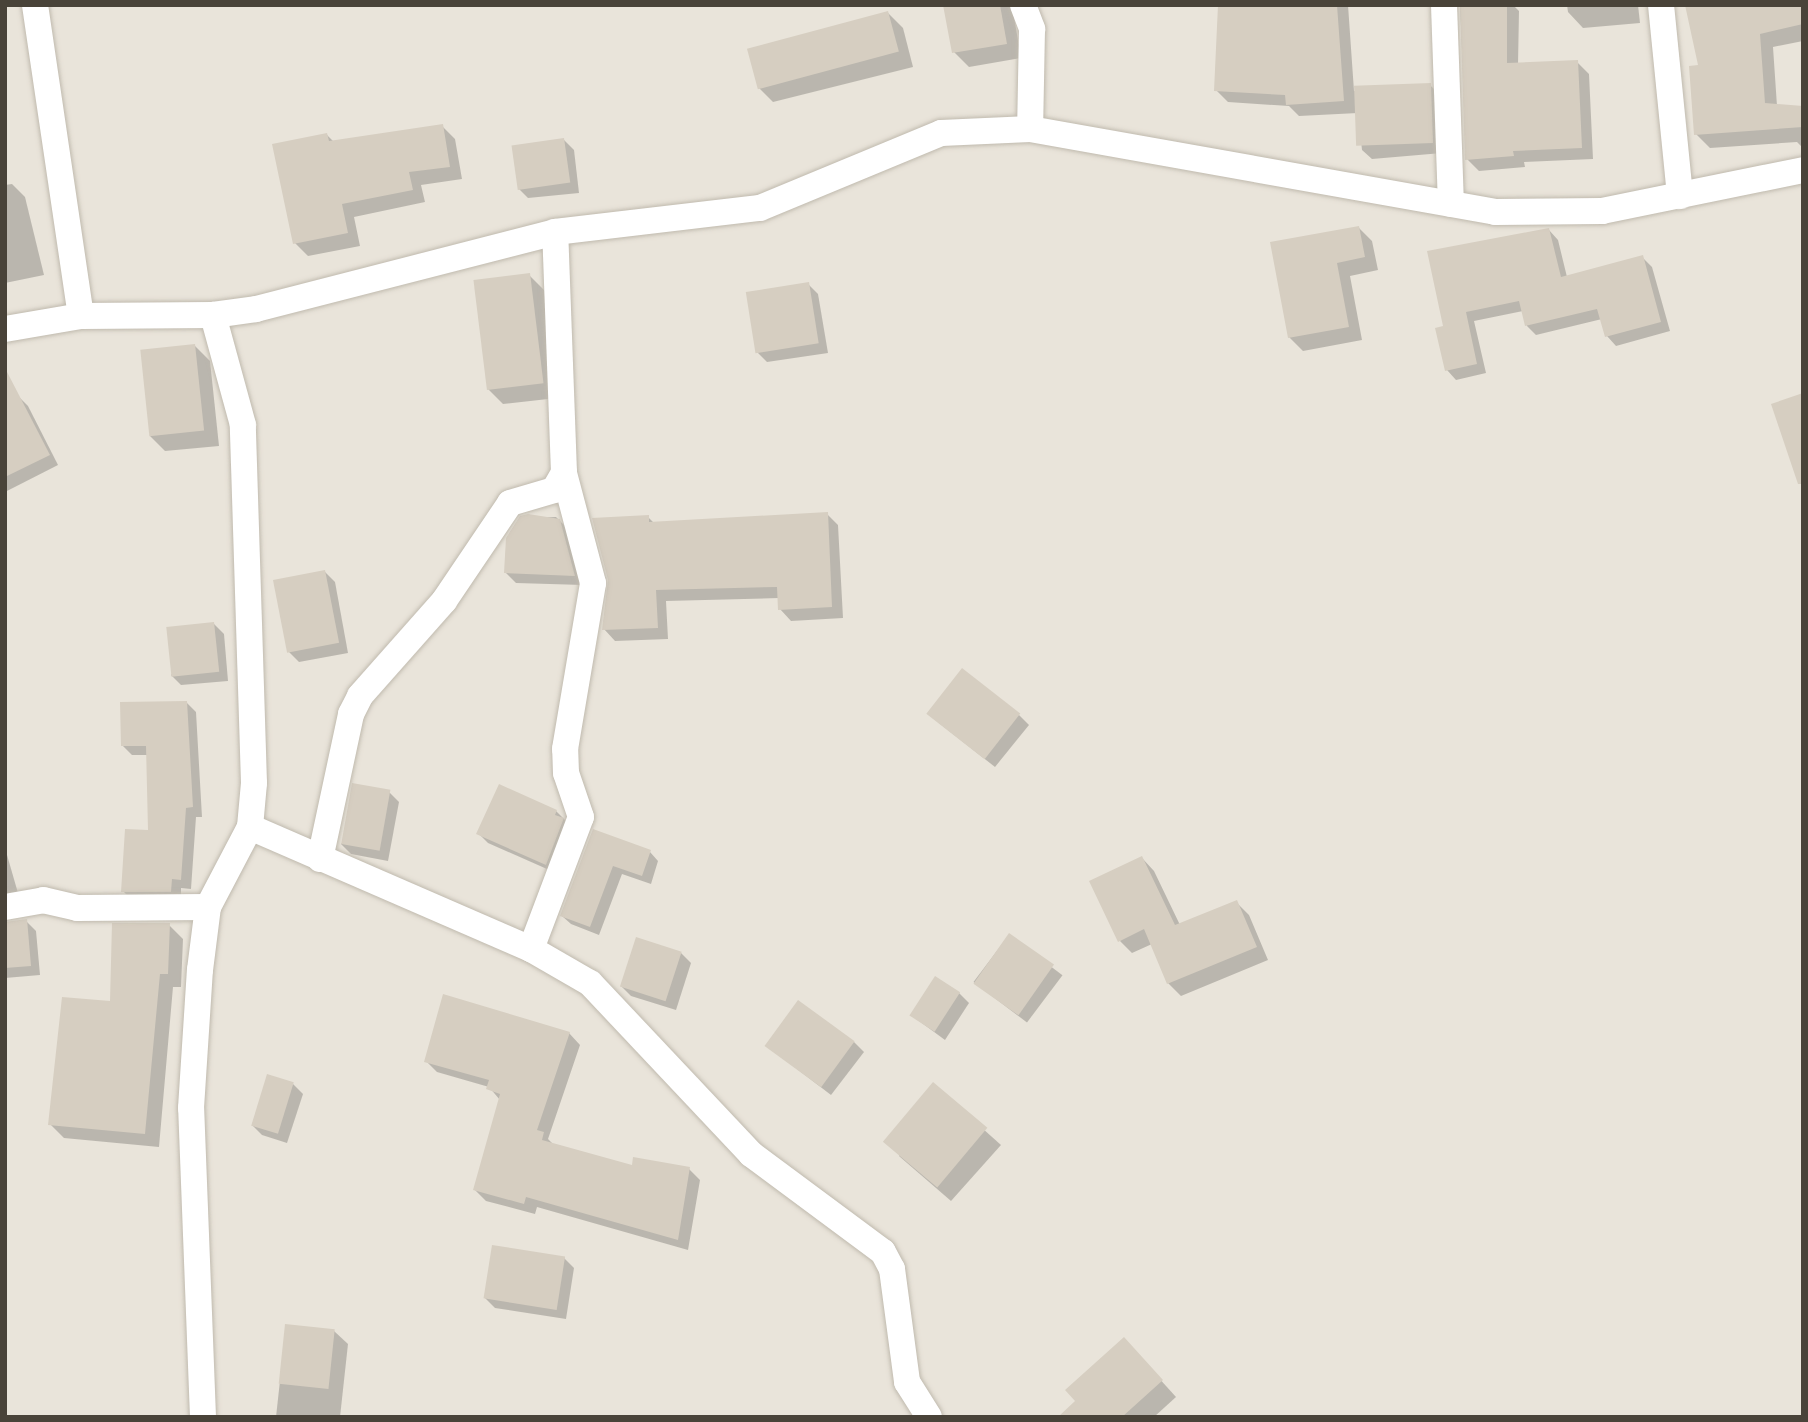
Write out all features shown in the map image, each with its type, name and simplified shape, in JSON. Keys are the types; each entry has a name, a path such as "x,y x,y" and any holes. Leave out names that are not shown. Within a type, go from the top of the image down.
{"street":[{"path":"35,5 81,316"},
{"path":"1023,5 1032,29 1030,129"},
{"path":"1444,5 1451,204"},
{"path":"1661,5 1679,196"},
{"path":"5,328 81,316 212,315 256,309 555,232 760,208 941,132 1030,129 1495,212 1602,211 1803,170"},
{"path":"531,949 581,817 566,773 565,749 593,583 564,473 555,232"},
{"path":"202,1417 191,1108 208,906 250,827 254,783 243,425 212,315"},
{"path":"320,859 351,714 360,696 444,601 510,503 554,489 564,473"},
{"path":"250,827 531,949 590,983 751,1154 883,1252 892,1269 907,1382 929,1417"},
{"path":"5,907 43,900 78,908 208,906"}],"shaded area":[{"path":"5,5 1803,5 1803,1417 5,1417"}],"building":[{"path":"943,5 1000,5 1007,44 952,53"},
{"path":"1218,5 1337,5 1344,101 1286,105 1285,95 1214,91"},
{"path":"1460,5 1507,5 1507,63 1578,60 1582,148 1513,151 1514,156 1465,160"},
{"path":"1685,5 1803,5 1803,24 1760,34 1765,103 1803,106 1803,127 1694,135 1689,66 1698,65"},
{"path":"888,11 899,52 758,89 747,49"},
{"path":"1431,83 1433,143 1356,146 1354,86"},
{"path":"443,124 450,167 409,172 413,190 342,204 348,233 293,244 272,144 327,133 329,141"},
{"path":"564,138 570,183 518,190 512,145"},
{"path":"1359,226 1365,257 1337,263 1349,327 1288,338 1270,242"},
{"path":"1549,228 1561,277 1643,255 1661,322 1605,337 1597,309 1525,326 1519,301 1466,312 1477,364 1445,371 1435,328 1443,326 1427,251"},
{"path":"530,273 544,383 487,390 473,280"},
{"path":"809,282 819,343 755,353 746,292"},
{"path":"195,344 204,431 149,436 140,350"},
{"path":"5,368 50,455 5,477"},
{"path":"1803,393 1803,484 1798,484 1771,404"},
{"path":"828,512 832,607 778,610 777,587 656,590 658,628 602,630 608,580 592,518 649,515 649,522"},
{"path":"528,514 560,519 575,576 504,573 506,538 520,516"},
{"path":"325,570 339,643 287,653 273,580"},
{"path":"214,622 219,672 171,677 166,627"},
{"path":"962,668 1020,714 985,759 926,714"},
{"path":"187,701 193,807 186,808 181,880 172,879 171,892 121,892 125,829 148,830 146,746 121,746 120,702"},
{"path":"352,783 390,790 380,851 341,844"},
{"path":"499,784 557,810 555,815 564,818 546,865 476,834"},
{"path":"593,829 651,850 642,876 613,866 590,927 560,916"},
{"path":"1142,856 1175,925 1237,900 1257,947 1167,984 1144,929 1118,942 1089,881"},
{"path":"27,919 31,966 5,968 5,922"},
{"path":"112,923 170,923 168,974 160,974 145,1134 48,1125 62,997 110,1001"},
{"path":"1009,933 1054,965 1018,1015 973,984"},
{"path":"636,937 682,952 666,1001 620,986"},
{"path":"935,976 960,992 935,1032 909,1015"},
{"path":"443,994 570,1032 537,1130 544,1132 542,1140 632,1165 633,1157 690,1167 678,1240 526,1197 524,1204 473,1190 500,1094 486,1089 489,1080 424,1062"},
{"path":"798,1000 855,1041 821,1087 764,1046"},
{"path":"267,1074 294,1082 278,1134 251,1126"},
{"path":"933,1082 987,1128 937,1187 883,1142"},
{"path":"492,1245 565,1257 557,1310 484,1298"},
{"path":"285,1324 335,1329 328,1389 279,1384"},
{"path":"1124,1337 1163,1380 1122,1417 1058,1417 1075,1401 1065,1390"}]}
